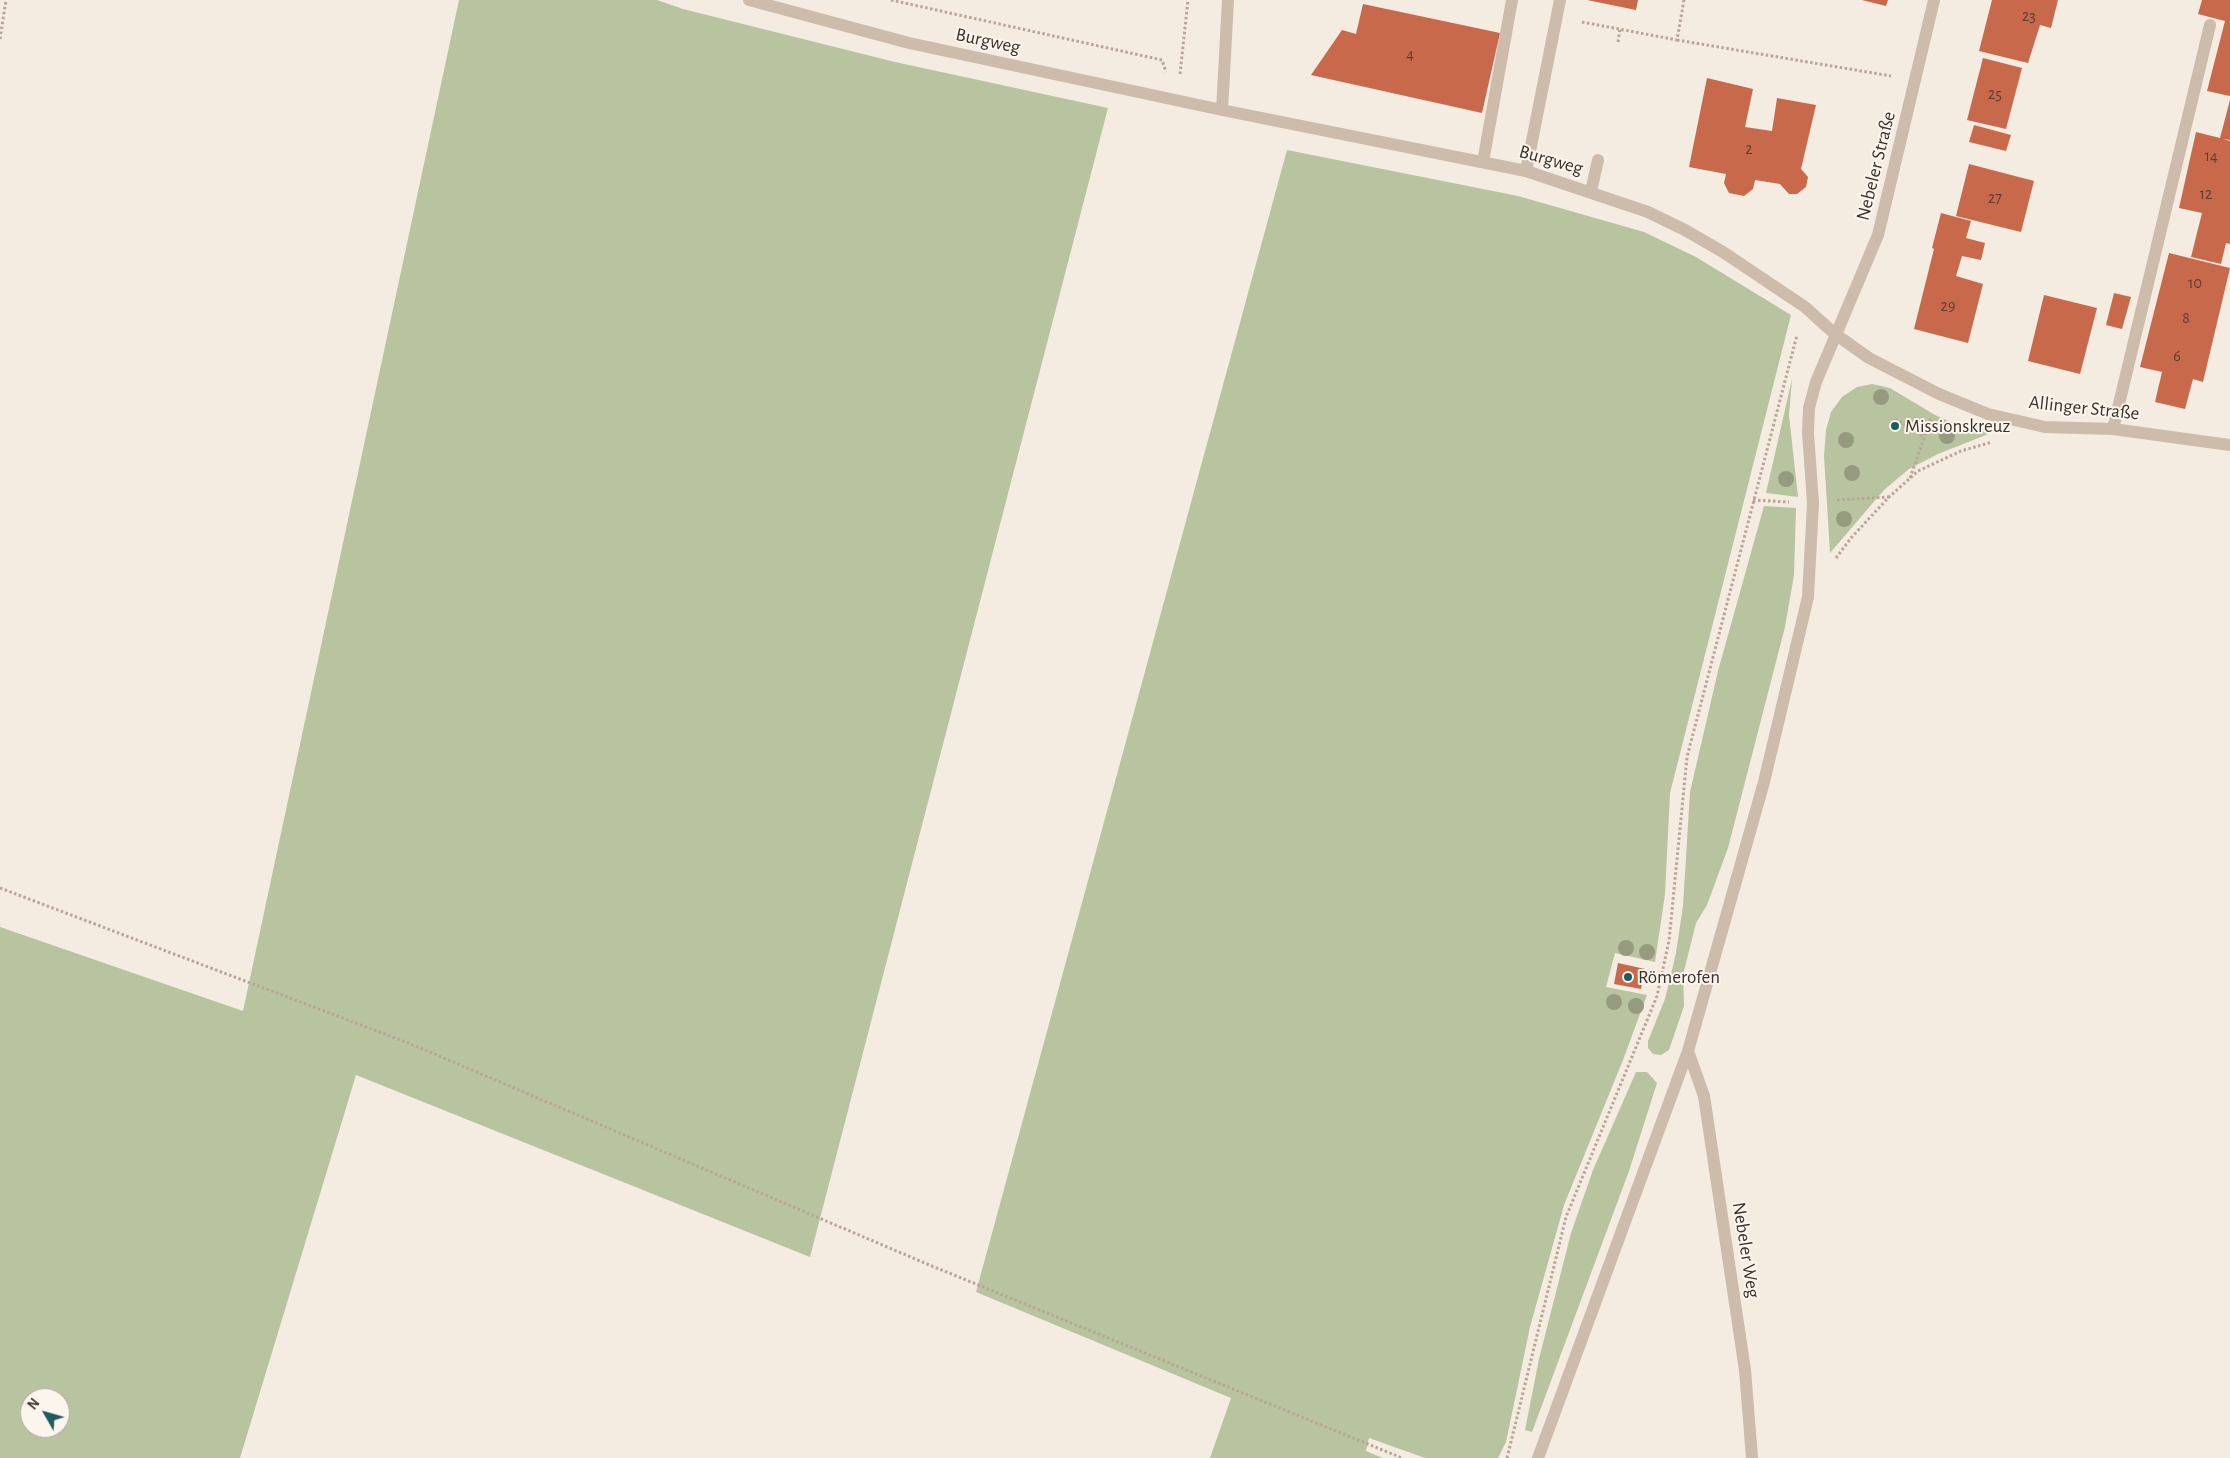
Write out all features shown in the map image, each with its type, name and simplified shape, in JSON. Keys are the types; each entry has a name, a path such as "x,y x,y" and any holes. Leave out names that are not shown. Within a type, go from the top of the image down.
{"street":[{"name":"Burgweg","path":"749,0 909,43 1222,110 1526,171 1591,191 1648,212 1685,230 1724,252 1805,307 1835,334"},
{"path":"1222,110 1228,0"},
{"path":"1483,162 1512,0"},
{"path":"1526,171 1560,0"},
{"name":"Nebeler Straße","path":"1538,1458 1688,1051 1764,782 1808,597 1813,503 1808,433 1809,408 1816,382 1835,334 1878,235 1934,0"},
{"path":"2114,429 2210,25"},
{"path":"1591,191 1598,160"},
{"name":"Allinger Straße","path":"1835,334 1869,358 1939,394 1988,414 2045,427 2114,429 2230,445"},
{"name":"Nebeler Weg","path":"1688,1051 1704,1096 1745,1370 1752,1458"}],"path":[{"path":"0,39 6,0"},
{"path":"891,0 1162,60 1177,100"},
{"path":"1177,100 1188,0"},
{"path":"1677,40 1684,0"},
{"path":"1557,17 1677,40 1916,80"},
{"path":"1618,42 1620,29"},
{"path":"1507,1458 1566,1216 1657,996 1669,941 1687,757 1805,307"},
{"path":"1909,479 1939,394"},
{"path":"1896,419 1924,437"},
{"path":"1835,560 1851,538 1889,497 1918,471 1961,451 1997,440"},
{"path":"0,888 411,1044 926,1264 1402,1458"}],"green space":[{"path":"459,0 657,0 683,9 895,62 1108,108 810,1257 356,1075 240,1458 0,1458 0,927 243,1011"},
{"path":"1287,150 1518,196 1644,232 1696,257 1791,315 1670,793 1665,894 1655,962 1615,953 1606,987 1647,995 1623,1060 1564,1205 1530,1327 1506,1442 1498,1458 1425,1458 1369,1438 1366,1451 1383,1458 1210,1458 1231,1398 976,1292"},
{"path":"1792,379 1789,415 1798,497 1766,493"},
{"path":"1872,384 1890,388 1935,415 1962,427 1991,433 1938,454 1909,469 1884,490 1830,553 1824,456 1826,430 1831,412 1842,397 1857,387"},
{"path":"1764,506 1796,508 1794,575 1785,627 1728,848 1707,905 1696,923 1683,975 1684,1006 1669,1050 1661,1055 1653,1054 1648,1048 1648,1041 1665,999 1676,953 1683,906 1690,792 1718,671"},
{"path":"1636,1072 1647,1072 1657,1083 1629,1171 1532,1432 1525,1430 1539,1359 1571,1233 1593,1170"}],"building":[{"path":"1587,0 1638,0 1636,10"},
{"path":"1862,0 1888,0 1886,6"},
{"path":"1992,0 2058,0 2051,28 2040,25 2028,63 1979,51"},
{"path":"2202,0 2230,0 2230,96 2207,91 2225,21 2198,14"},
{"path":"1363,4 1500,33 1482,113 1311,75 1342,30 1356,34"},
{"path":"1983,58 2022,68 2006,129 1967,120"},
{"path":"1707,78 1753,89 1745,127 1772,131 1777,98 1816,105 1801,169 1808,177 1806,187 1797,194 1789,194 1780,184 1755,180 1753,189 1744,196 1729,193 1724,183 1726,174 1689,167"},
{"path":"2230,100 2230,140 2223,139 2230,141 2230,244 2226,243 2221,264 2191,257 2202,213 2179,208 2196,132 2220,138"},
{"path":"1974,125 2011,135 2006,151 1969,142"},
{"path":"1969,164 2034,181 2021,232 1956,216"},
{"path":"1941,213 1971,221 1966,238 1985,243 1981,260 1962,256 1956,276 1983,284 1968,343 1914,329"},
{"path":"2169,253 2230,268 2203,382 2193,379 2185,409 2155,402 2162,372 2140,367"},
{"path":"2114,293 2131,297 2122,329 2106,325"},
{"path":"2044,295 2097,308 2080,374 2028,361"},
{"path":"1618,963 1645,969 1641,989 1614,984"}],"place":[{"name":"Missionskreuz","path":"1895,426"},
{"name":"Römerofen","path":"1628,977"}]}
